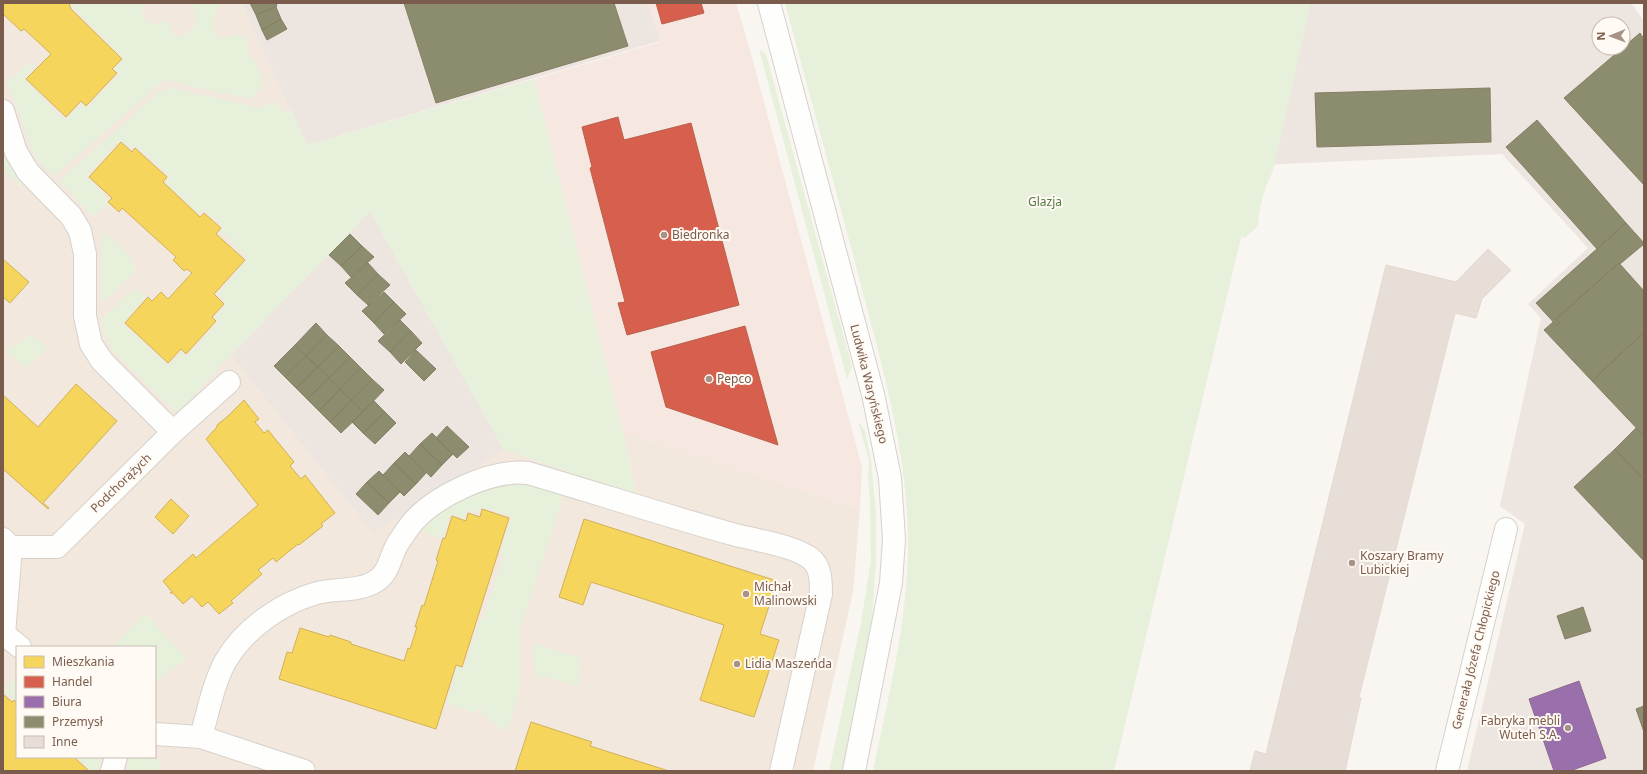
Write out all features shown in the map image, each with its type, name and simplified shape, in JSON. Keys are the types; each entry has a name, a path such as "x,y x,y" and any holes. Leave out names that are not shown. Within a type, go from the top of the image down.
{"street":[{"name":"Ludwika Waryńskiego","path":"769,3 874,400 890,478 894,539 891,583 854,771"},
{"path":"3,111 16,152 28,172 70,216 80,231 85,254 86,316 91,344 102,361 173,432"},
{"name":"Podchorążych","path":"7,543 57,547 173,432 229,382"},
{"path":"201,737 217,681 226,662 238,644 250,632 275,611 293,600 319,592 350,589 376,581 385,573 397,545 412,523 433,505 466,487 501,474 514,472 528,473 732,534 793,550 810,558 815,563 821,577 821,594 781,771"},
{"name":"Generała Józefa Chłopickiego","path":"1446,771 1506,529"},
{"path":"7,543 4,634 19,646"},
{"path":"156,734 201,737 304,771"},
{"path":"112,771 116,758"}],"shaded area":[{"path":"3,3 241,3 307,144 636,494 623,432 860,509 853,592 813,771 3,771"},
{"path":"241,3 648,3 660,41 307,145"},
{"path":"648,3 736,3 862,467 860,509 623,432 534,79 660,42"},
{"path":"1296,3 1631,3 1644,21 1644,771 1467,771 1525,524 1500,506 1541,318 1528,304 1588,248 1502,154 1258,165"},
{"path":"370,212 504,450 373,533 231,355"}],"green space":[{"path":"72,3 147,3 142,12 143,18 155,24 169,21 173,34 182,37 195,26 195,12 192,3 221,3 212,24 216,33 222,38 239,35 247,39 247,50 260,72 262,87 249,99 164,80 54,176 36,159 8,83 25,65 32,64 35,66 24,80 65,120 81,104 86,108 120,74 115,68 124,59 73,8"},
{"name":"Glazja","path":"785,3 1311,3 1273,171 1267,184 1261,205 1258,226 1245,238 1241,237 1114,771 873,771 902,626 908,537 904,476 894,416 880,356"},
{"path":"759,49 766,54 852,367 847,379"},
{"path":"534,79 623,432 636,495 504,450 370,212 231,355 180,410 175,411 114,352 103,330 101,320 131,291 136,290 147,296 122,323 168,366 181,353 187,357 219,321 215,317 227,305 218,293 248,259 221,231 223,227 204,210 199,214 165,182 170,176 134,145 132,149 120,140 86,177 108,199 106,201 109,204 97,214 92,216 59,181 158,93 171,88 261,108 272,102 277,103 280,110 285,112 292,110 307,145"},
{"path":"3,143 23,190 6,172 3,176"},
{"path":"102,231 124,249 133,260 135,266 134,272 101,304"},
{"path":"31,335 48,347 27,368 6,351"},
{"path":"858,421 865,431 871,461 876,514 876,564 871,629 842,771 829,771 861,623 871,560 868,477 869,461"},
{"path":"510,479 556,491 561,497 561,503 519,634 521,671 518,696 507,730 499,728 497,724 481,714 483,707 474,713 447,703 457,667 465,668 480,618 483,619 504,555 500,553 512,516 480,507 478,513 466,510 464,518 450,515 443,535 441,534 440,538 417,529 454,504"},
{"path":"145,613 187,659 156,682 156,646 113,646"},
{"path":"533,643 581,658 579,686 535,675"},
{"path":"16,677 16,700 4,692"},
{"path":"78,758 101,758 97,771 91,771"},
{"path":"127,758 160,759 159,771 129,771"}],"building: Mieszkania":[{"path":"3,3 69,3 71,9 122,59 112,69 117,73 86,106 81,101 66,117 26,79 51,54 24,29 21,31 3,14"},
{"path":"121,142 132,152 135,148 167,177 163,182 200,217 204,213 221,228 216,234 245,260 214,294 224,304 212,317 216,321 186,354 181,349 168,363 125,323 148,297 152,301 161,292 168,299 192,273 187,269 184,271 173,260 176,257 122,208 119,212 108,202 112,198 89,177"},
{"path":"3,259 29,282 10,303 3,297"},
{"path":"76,384 117,421 43,503 49,508 48,509 3,469 3,395 38,427"},
{"path":"244,400 259,419 255,422 264,433 268,430 294,462 290,466 301,479 305,475 335,513 321,524 323,526 299,545 298,544 276,562 273,558 258,570 262,574 231,601 233,603 219,614 208,602 202,607 192,596 183,604 173,593 170,593 172,592 163,581 193,554 196,558 258,505 206,439 217,427 217,425"},
{"path":"171,499 189,516 173,534 155,517"},
{"path":"482,509 509,518 462,667 456,665 436,729 279,679 287,652 292,653 300,628 329,637 330,635 351,642 351,644 404,661 408,648 410,649 422,605 424,606 438,561 436,560 443,538 445,539 452,516 466,521 468,513 480,517"},
{"path":"584,519 777,581 760,634 779,640 754,717 700,700 724,625 591,582 583,605 559,597"},
{"path":"3,694 12,702 14,700 16,703 16,758 75,758 89,771 3,771"},
{"path":"531,722 592,742 590,746 669,771 515,771"}],"building: Handel":[{"path":"656,3 701,3 704,13 662,24"},
{"name":"Biedronka","path":"618,117 624,140 691,123 739,305 627,335 618,303 625,302 590,168 592,167 582,127"},
{"name":"Pepco","path":"745,326 778,445 666,407 651,352"}],"building: Biura":[{"name":"Fabryka mebli Wuteh S.A.","path":"1579,681 1606,758 1570,771 1554,771 1529,699"}],"building: Przemysł":[{"path":"250,3 276,3 277,6 256,15"},
{"path":"404,3 614,3 628,46 436,103"},
{"path":"276,7 281,19 262,30 256,15"},
{"path":"281,19 287,29 267,40 262,30"},
{"path":"1640,33 1644,39 1644,185 1564,98 1613,56 1631,56 1631,41"},
{"path":"1490,88 1491,142 1317,147 1315,93"},
{"path":"1537,120 1626,223 1597,249 1506,147"},
{"path":"1626,223 1644,244 1620,264 1619,263 1556,319 1560,323 1557,326 1536,303"},
{"path":"350,234 362,246 341,266 329,255"},
{"path":"362,246 374,257 351,277 341,266"},
{"path":"368,263 378,274 357,295 345,283"},
{"path":"1619,263 1644,291 1644,332 1592,381 1544,330 1553,322 1557,326 1560,323 1556,319"},
{"path":"378,274 390,285 368,305 357,295"},
{"path":"384,292 394,302 374,323 362,311"},
{"path":"394,302 406,314 384,334 374,323"},
{"path":"400,320 411,331 390,352 378,341"},
{"path":"316,323 327,335 306,356 295,345"},
{"path":"411,331 422,343 401,364 390,352"},
{"path":"1642,334 1644,336 1644,436 1592,381"},
{"path":"327,335 339,346 318,367 306,356"},
{"path":"295,345 306,356 285,377 274,366"},
{"path":"339,346 350,357 329,378 318,367"},
{"path":"416,350 436,369 424,381 405,362"},
{"path":"306,356 318,367 296,388 285,377"},
{"path":"350,357 361,368 340,389 329,378"},
{"path":"318,367 329,378 307,399 296,388"},
{"path":"361,368 372,379 351,400 340,389"},
{"path":"329,378 340,389 319,411 307,399"},
{"path":"372,379 384,390 363,412 351,400"},
{"path":"340,389 351,400 330,422 319,411"},
{"path":"351,400 363,412 341,433 330,422"},
{"path":"374,401 385,412 363,433 352,422"},
{"path":"385,412 396,423 375,444 363,433"},
{"path":"447,426 469,447 457,458 436,438"},
{"path":"1636,428 1644,436 1644,480 1615,449"},
{"path":"432,433 453,454 442,465 420,444"},
{"path":"420,444 442,465 431,477 409,456"},
{"path":"1615,449 1644,480 1644,561 1574,487"},
{"path":"405,452 426,473 416,484 394,463"},
{"path":"394,463 416,484 404,496 383,475"},
{"path":"379,471 400,492 389,503 367,482"},
{"path":"367,482 389,503 378,515 356,494"},
{"path":"1583,607 1591,631 1565,639 1557,616"},
{"path":"1644,706 1644,732 1636,709"}],"building: Inne":[{"name":"Koszary Bramy Lubickiej","path":"1488,249 1511,270 1482,299 1476,318 1455,313 1359,697 1361,698 1345,771 1250,771 1255,751 1266,754 1386,265 1456,282"}],"place":[{"name":"Biedronka","path":"664,235"},
{"name":"Pepco","path":"709,379"},
{"name":"Koszary Bramy Lubickiej","path":"1352,563"},
{"name":"Michał Malinowski","path":"746,594"},
{"name":"Lidia Maszeńda","path":"737,664"},
{"name":"Fabryka mebli Wuteh S.A.","path":"1568,728"}]}
